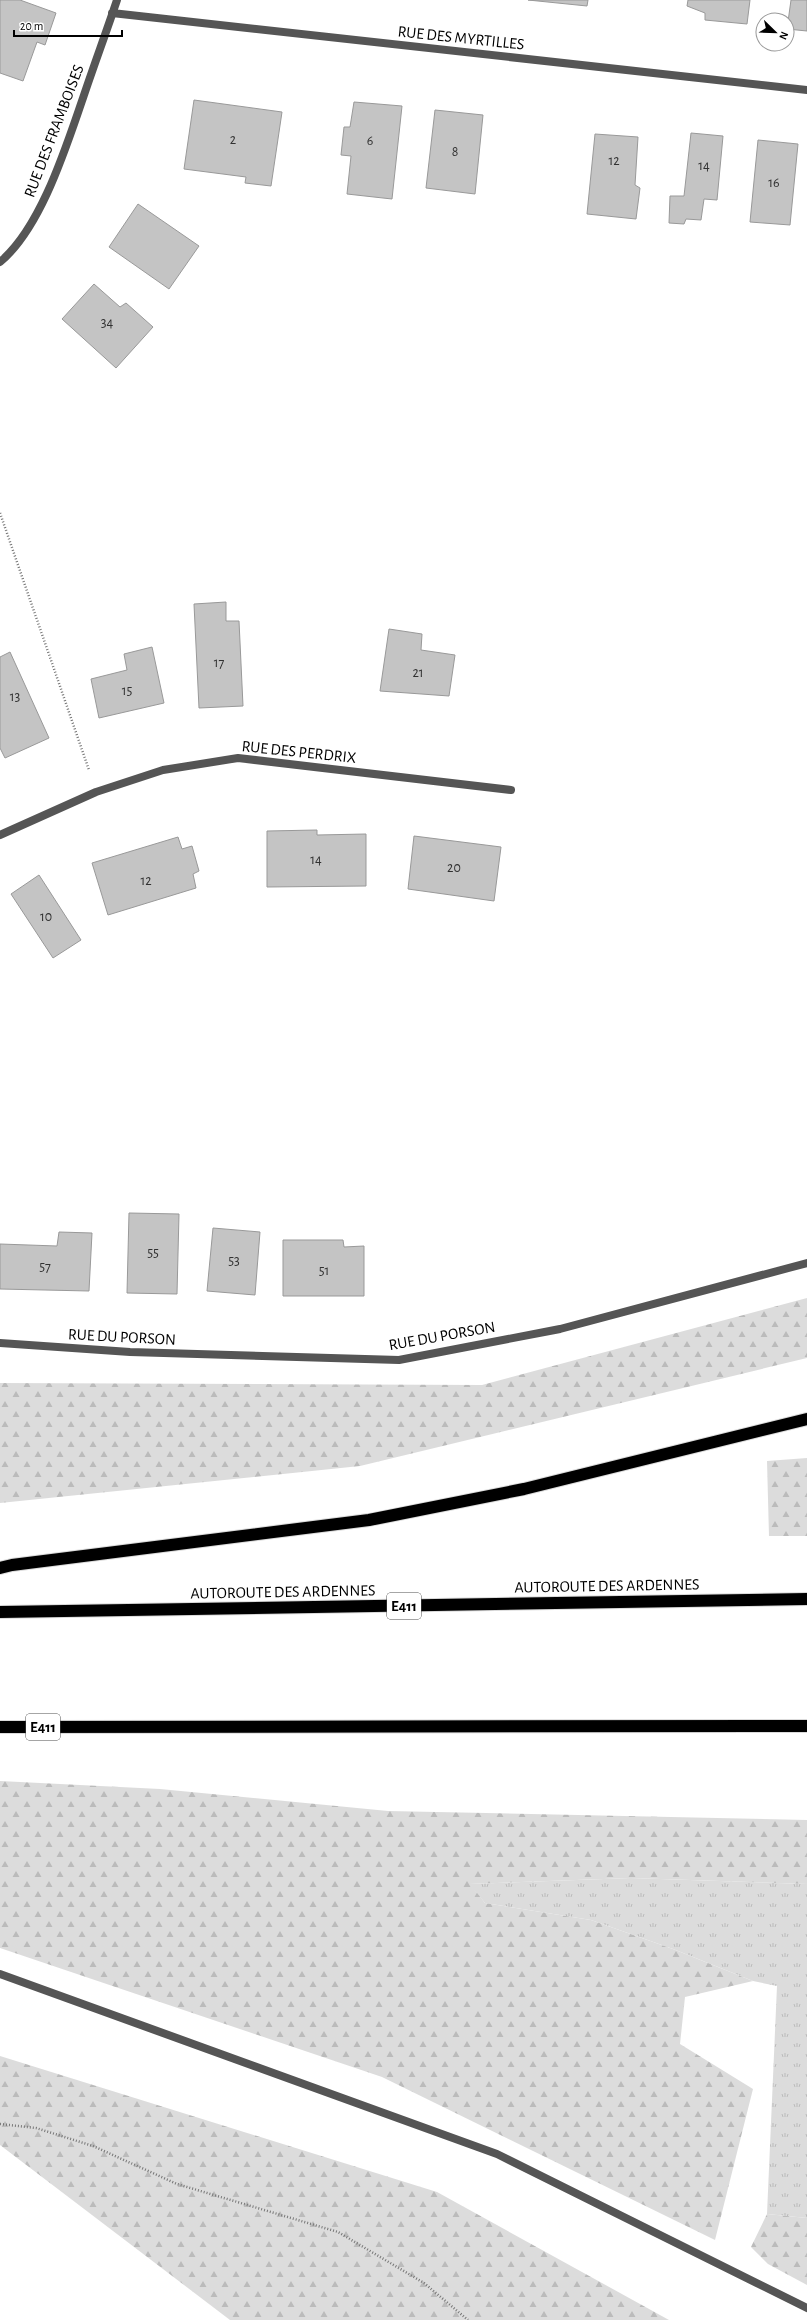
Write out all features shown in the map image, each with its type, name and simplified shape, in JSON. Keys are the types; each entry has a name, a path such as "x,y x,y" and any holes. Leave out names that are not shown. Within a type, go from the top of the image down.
{"highway":[{"path":"0,1568 12,1565 369,1520 524,1489 807,1419"},
{"name":"AUTOROUTE DES ARDENNES","path":"0,1612 807,1599"},
{"name":"E411","path":"0,1727 807,1726"}],"street":[{"name":"RUE DES FRAMBOISES","path":"0,262 8,255 39,211 68,142 117,0"},
{"name":"RUE DES MYRTILLES","path":"112,13 807,90"},
{"name":"RUE DES PERDRIX","path":"0,834 96,792 163,770 238,758 511,790"},
{"name":"RUE DU PORSON","path":"0,1343 130,1352 399,1360 560,1329 807,1263"},
{"path":"0,1974 497,2154 807,2308"}],"path":[{"path":"0,513 96,792"},
{"path":"0,2124 36,2128 93,2146 177,2184 338,2232 424,2283 468,2320"}],"green space":[{"path":"807,1298 807,1358 360,1466 0,1503 0,1383 482,1385"},
{"path":"807,1458 807,1536 769,1536 767,1461"},
{"path":"0,1781 160,1789 388,1811 807,1820 807,1884 631,1878 470,1884 485,1903 591,1920 673,1949 753,1981 685,1997 680,2044 753,2089 715,2240 382,2077 0,1948"},
{"path":"631,1878 807,1884 807,2218 767,2214 777,1986 753,1981 673,1949 591,1920 485,1903 469,1884"},
{"path":"0,2056 437,2192 669,2320 230,2320 0,2145"},
{"path":"767,2214 807,2218 807,2285 768,2264 751,2247"}],"building":[{"path":"0,0 20,0 56,13 45,45 37,42 23,81 0,73"},
{"path":"528,0 588,0 587,6"},
{"path":"688,0 750,0 747,24 705,20 705,13 687,6"},
{"path":"791,0 807,0 807,31 795,30 795,12 789,12"},
{"path":"194,100 282,112 271,186 245,183 246,177 184,169"},
{"path":"354,102 402,106 392,199 347,194 351,156 341,155 344,127 350,127"},
{"path":"435,110 483,115 475,194 426,188"},
{"path":"691,133 723,136 717,200 704,199 701,220 686,219 684,224 669,223 670,196 684,196"},
{"path":"595,134 638,137 635,185 640,188 636,219 587,214"},
{"path":"758,140 798,144 790,225 750,222"},
{"path":"138,204 199,246 169,289 109,247"},
{"path":"94,284 120,307 126,303 153,327 116,368 62,319"},
{"path":"226,602 226,621 239,621 243,706 199,708 194,604"},
{"path":"389,629 422,634 421,650 455,655 449,696 380,691"},
{"path":"152,647 164,703 99,718 91,679 127,670 124,654"},
{"path":"10,652 49,738 5,758 0,748 0,657"},
{"path":"317,830 317,835 366,834 366,886 267,887 267,831"},
{"path":"414,836 501,847 494,901 408,889"},
{"path":"178,837 182,849 192,846 199,871 193,874 196,888 108,915 92,863"},
{"path":"39,875 81,940 53,958 11,894"},
{"path":"129,1213 179,1214 177,1294 127,1293"},
{"path":"213,1228 260,1232 255,1295 207,1291"},
{"path":"59,1232 92,1233 89,1291 0,1289 0,1244 57,1246"},
{"path":"283,1240 343,1240 344,1247 364,1246 364,1296 283,1296"}]}
